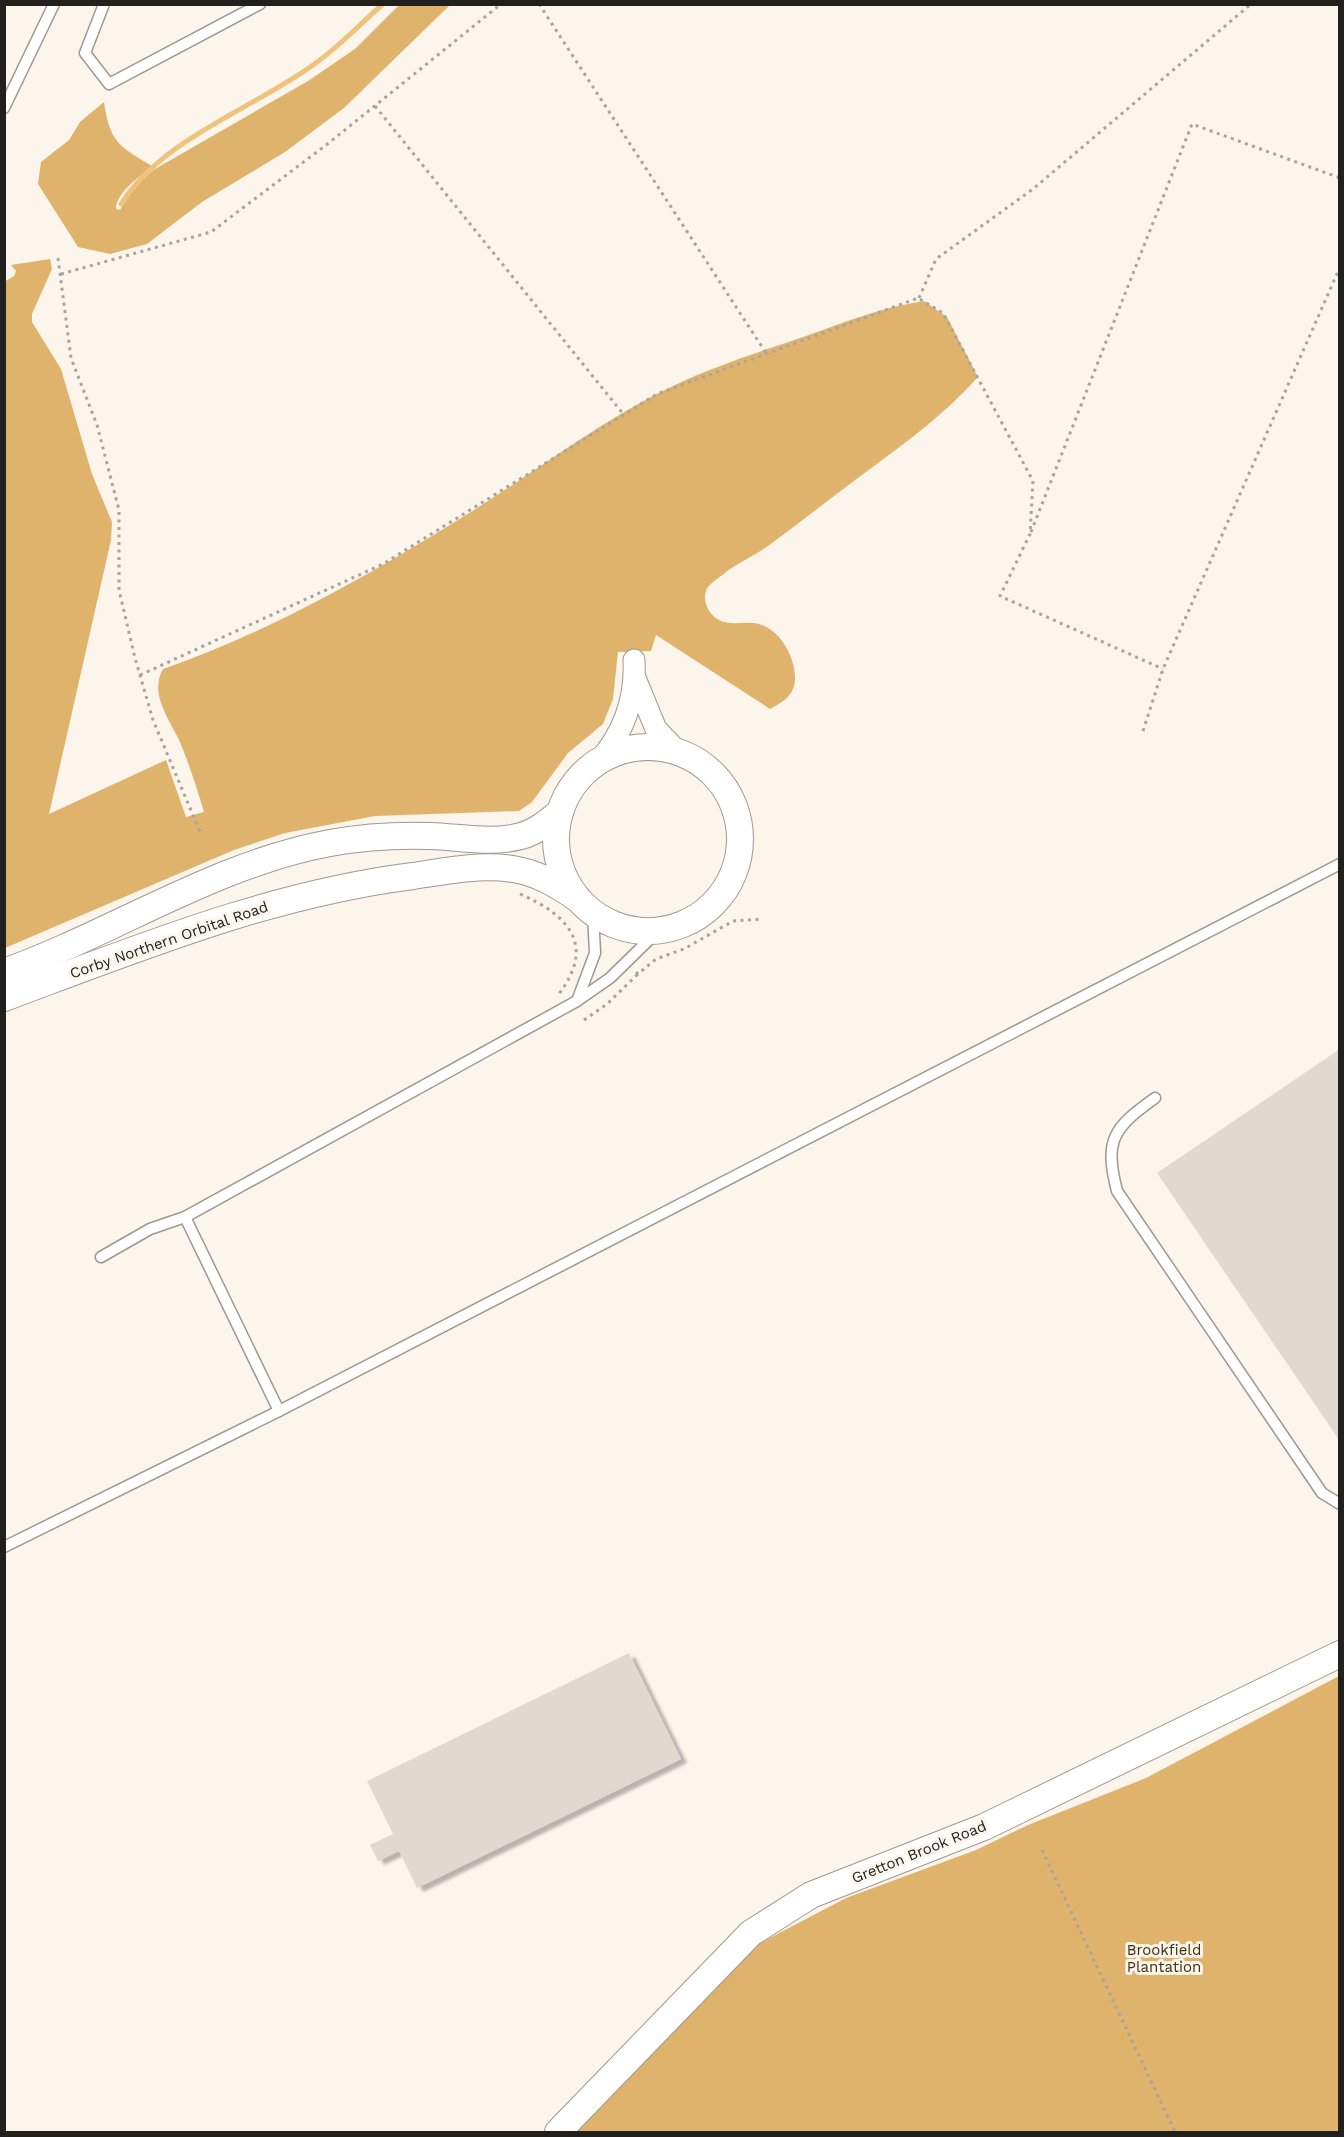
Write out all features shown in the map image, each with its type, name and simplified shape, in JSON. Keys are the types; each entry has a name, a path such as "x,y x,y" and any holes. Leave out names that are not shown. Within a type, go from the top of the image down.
{"street":[{"path":"599,761 621,729 635,669 656,729 677,752"},
{"path":"650,747 677,752 702,764 722,783 735,808 741,836 737,865 724,892 706,911 691,920 658,931 635,931 613,925 585,907 562,873 555,843 560,812 568,792 582,775 599,761 623,750 650,747"},
{"name":"Corby Northern Orbital Road","path":"4,972 279,856 330,843 381,837 429,836 496,839 521,836 540,828 560,812"},
{"name":"Corby Northern Orbital Road","path":"4,998 221,919 303,895 372,881 483,868 512,869 548,880 585,907"},
{"name":"Gretton Brook Road","path":"558,2133 751,1933 811,1895 984,1827 1340,1653"}],"lane":[{"path":"104,4 85,52 109,84 260,4"},
{"path":"4,108 51,7"},
{"path":"4,1547 279,1411 1340,864"},
{"path":"577,1001 595,953 585,907"},
{"path":"101,1257 150,1229 185,1216 577,1001 610,978 658,931"},
{"path":"1155,1098 1133,1114 1115,1134 1110,1162 1117,1191 1322,1493 1340,1504"},
{"path":"185,1216 279,1411"}],"path":[{"path":"61,274 211,232 375,106 501,4"},
{"path":"539,4 766,353"},
{"path":"140,675 383,564 657,394 918,298 936,259 1033,189 1251,4"},
{"path":"375,106 624,415"},
{"path":"1163,669 1000,596 1030,534 1192,124 1340,178"},
{"path":"58,258 70,358 97,425 119,510 119,590 140,675 153,720 200,832"},
{"path":"1143,731 1163,669 1340,267"},
{"path":"918,298 944,313 1034,480 1030,534"},
{"path":"516,892 546,905 567,923 576,954 568,982 557,996"},
{"path":"584,1020 607,1004 656,959 684,949 733,921 762,919"},
{"path":"576,954 595,953"},
{"path":"624,965 638,974"},
{"path":"1042,1851 1175,2133"}],"green space":[{"path":"400,4 450,5 344,108 285,152 202,202 147,244 110,254 78,247 38,184 41,162 69,140 80,122 104,102 109,126 118,142 152,166 124,191 117,203 116,209 120,210 134,186 155,169 308,81 355,49"},
{"path":"50,259 52,269 32,314 32,322 61,369 92,474 112,522 111,540 49,814 166,760 186,817 204,812 186,758 159,696 159,678 163,669 244,637 362,577 474,510 597,428 675,385 723,365 850,320 924,301 947,317 978,377 913,437 768,546 731,568 708,587 705,602 717,619 729,623 762,625 777,635 788,650 794,667 795,682 788,697 770,709 656,635 651,651 618,652 613,699 603,724 568,753 532,802 519,811 375,816 285,833 234,850 5,948 4,282 14,276 16,271 11,265"},
{"name":"Brookfield Plantation","path":"1339,1676 1339,2132 566,2132 760,1943 846,1898 976,1850 1028,1825 1146,1778"}],"building":[{"path":"1340,1049 1340,1441 1157,1173"},
{"path":"629,1653 681,1759 417,1888 399,1851 378,1861 370,1845 393,1834 367,1781"}],"waterway":[{"path":"121,204 139,181 160,161 184,143 313,65 340,44 383,4"}]}
